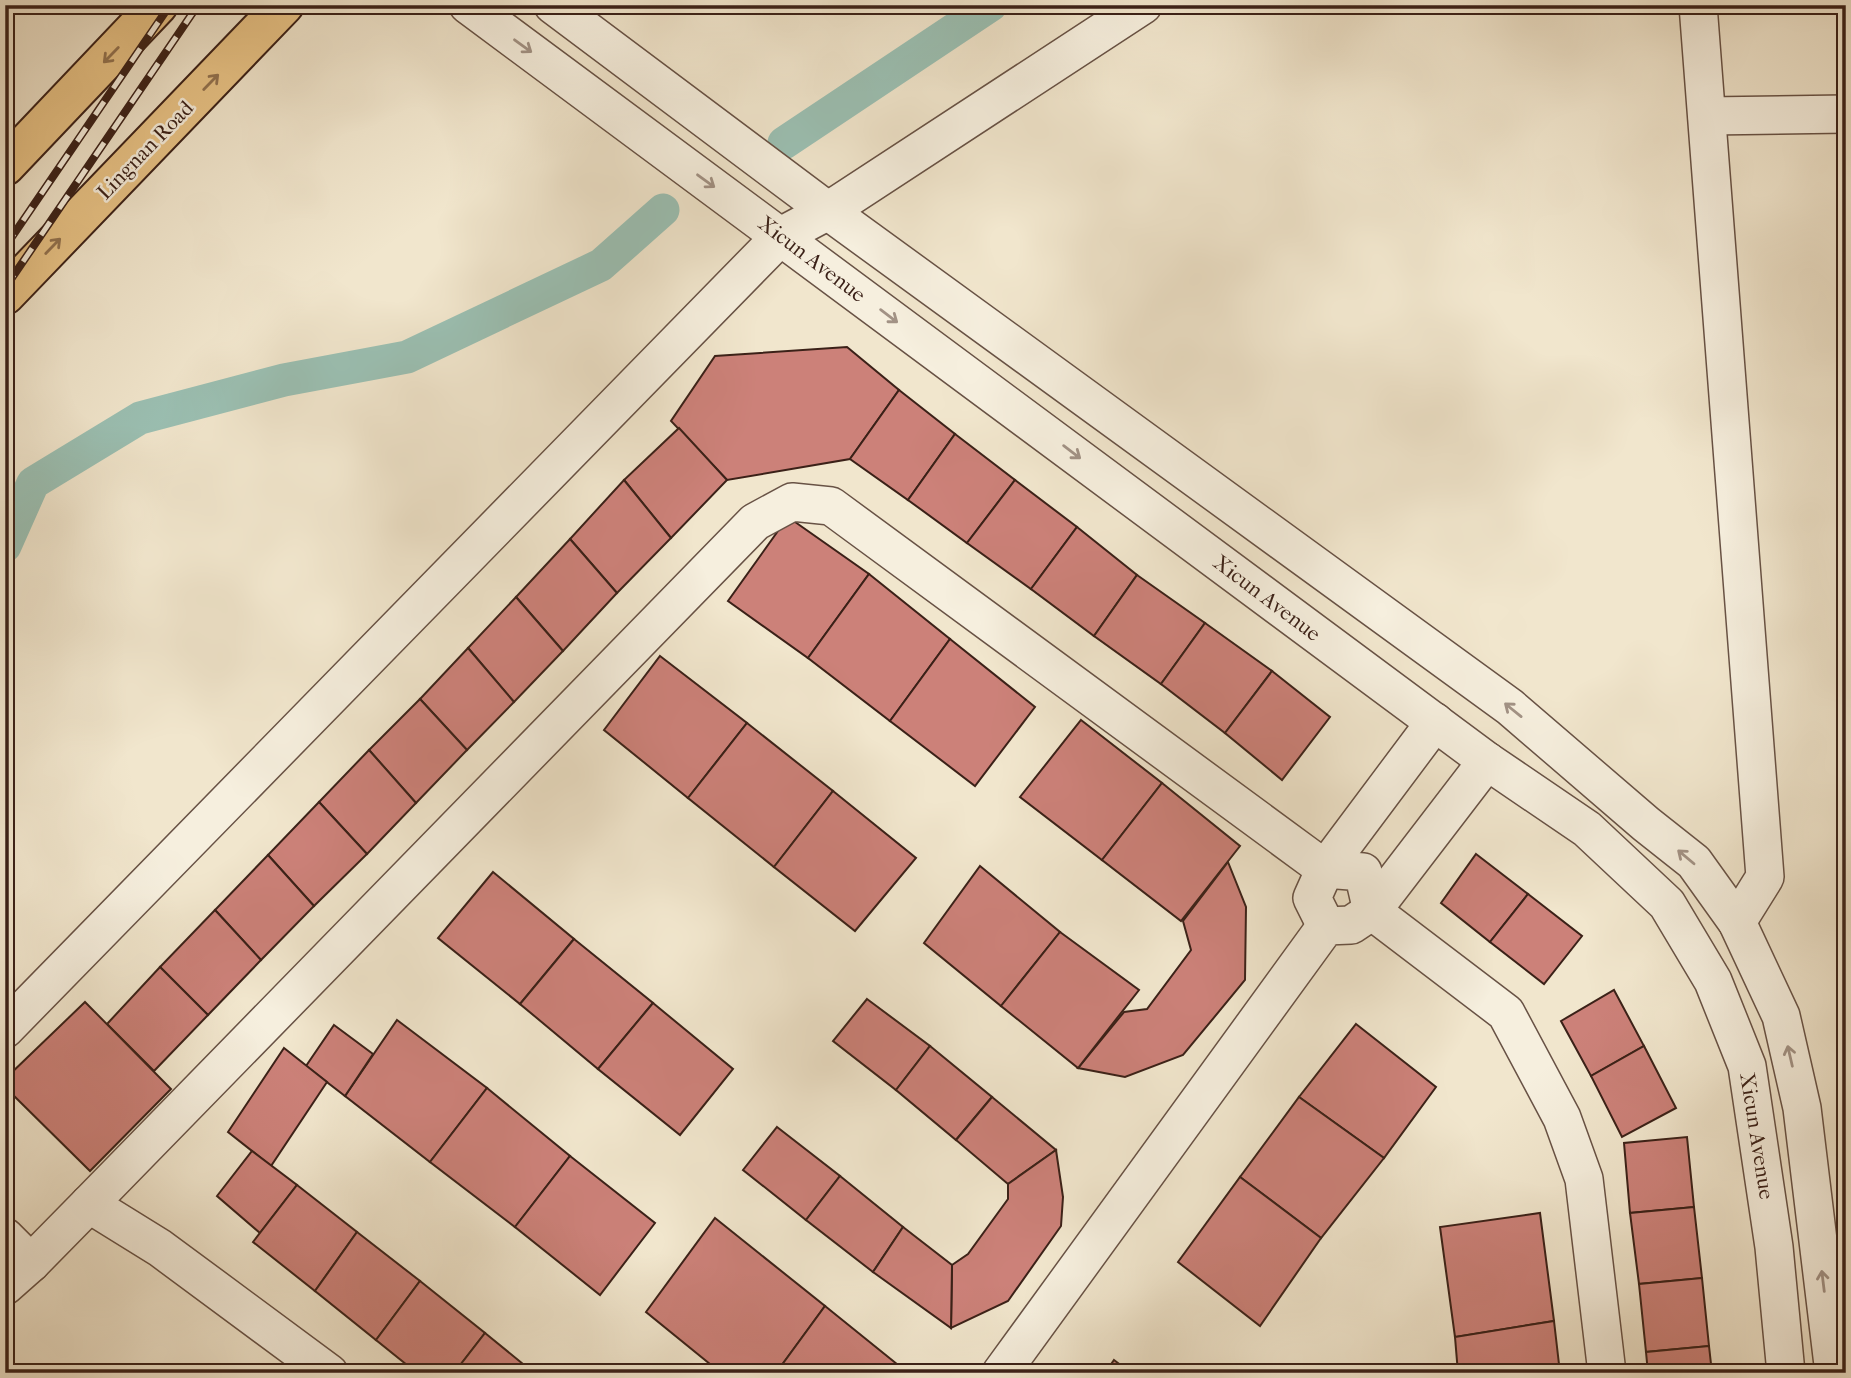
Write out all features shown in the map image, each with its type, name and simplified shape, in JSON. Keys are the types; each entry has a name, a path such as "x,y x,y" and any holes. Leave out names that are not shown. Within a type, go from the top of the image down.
{"main road":[{"path":"5,166 158,5"},
{"name":"Lingnan Road","path":"5,295 284,5"}],"street":[{"name":"Xicun Avenue","path":"468,5 1487,761 1587,829 1667,904 1713,981 1747,1066 1774,1247 1786,1373"},
{"path":"553,5 828,211 1510,707 1694,862 1737,922 1781,1016 1802,1108 1834,1373"},
{"path":"5,1029 780,236 828,211 1143,5"},
{"path":"1698,5 1765,877 1737,922"},
{"path":"1707,116 1846,114"},
{"path":"5,1237 18,1274 755,522 792,502 831,506 1325,869 1363,872 1372,912 1506,1013 1562,1118 1584,1179 1606,1373"},
{"path":"1326,926 1312,898 1325,869 1435,722"},
{"path":"1326,926 1351,925 1372,912 1487,761"},
{"path":"1001,1373 1326,926"},
{"path":"89,1204 160,1248 329,1373"}],"building":[{"path":"847,347 899,390 850,459 727,480 671,421 715,356"},
{"path":"899,390 955,434 908,500 850,459"},
{"path":"679,428 727,480 671,538 624,480"},
{"path":"955,434 1015,480 967,543 908,500"},
{"path":"624,480 671,538 617,593 570,539"},
{"path":"1015,480 1077,527 1031,589 967,543"},
{"path":"788,517 869,574 808,658 728,601"},
{"path":"1077,527 1137,575 1094,636 1031,589"},
{"path":"570,539 617,593 563,651 516,597"},
{"path":"869,574 950,639 890,721 808,658"},
{"path":"1137,575 1205,623 1161,684 1094,636"},
{"path":"516,597 563,651 514,702 468,648"},
{"path":"1205,623 1272,671 1225,733 1161,684"},
{"path":"950,639 1035,707 975,786 890,721"},
{"path":"468,648 514,702 467,750 420,699"},
{"path":"660,656 747,723 688,798 604,730"},
{"path":"1272,671 1330,717 1282,780 1225,733"},
{"path":"420,699 467,750 416,803 369,750"},
{"path":"1081,720 1162,783 1102,860 1020,797"},
{"path":"747,723 833,791 774,867 688,798"},
{"path":"369,750 416,803 367,854 319,802"},
{"path":"1162,783 1240,846 1181,921 1102,860"},
{"path":"833,791 916,858 855,931 774,867"},
{"path":"319,802 367,854 314,906 268,855"},
{"path":"1476,854 1528,894 1490,942 1441,903"},
{"path":"268,855 314,906 261,960 215,910"},
{"path":"1228,862 1246,907 1245,980 1183,1055 1125,1077 1078,1068 1124,1012 1147,1009 1191,950 1183,921"},
{"path":"980,866 1060,932 1001,1006 924,943"},
{"path":"493,872 574,939 520,1004 438,938"},
{"path":"1528,894 1582,936 1544,984 1490,942"},
{"path":"215,910 261,960 208,1015 160,967"},
{"path":"1060,932 1139,990 1078,1068 1001,1006"},
{"path":"574,939 653,1003 598,1069 520,1004"},
{"path":"160,967 208,1015 154,1071 107,1024"},
{"path":"1614,990 1644,1046 1591,1076 1561,1021"},
{"path":"867,999 930,1046 896,1090 833,1041"},
{"path":"85,1002 171,1089 90,1171 5,1087 5,1079"},
{"path":"653,1003 733,1069 680,1135 598,1069"},
{"path":"397,1020 487,1088 430,1162 345,1096"},
{"path":"1356,1024 1436,1087 1384,1158 1299,1097"},
{"path":"334,1025 373,1054 345,1096 306,1066"},
{"path":"930,1046 992,1097 956,1140 896,1090"},
{"path":"1644,1046 1676,1108 1622,1137 1591,1076"},
{"path":"284,1048 327,1082 271,1166 228,1132"},
{"path":"487,1088 570,1156 515,1227 430,1162"},
{"path":"992,1097 1056,1150 1008,1184 956,1140"},
{"path":"1299,1097 1384,1158 1321,1238 1240,1177"},
{"path":"777,1127 840,1176 806,1220 743,1170"},
{"path":"1687,1137 1694,1207 1630,1213 1624,1143"},
{"path":"1056,1150 1063,1197 1061,1226 1008,1301 951,1328 952,1265 968,1254 1008,1199 1008,1184"},
{"path":"252,1151 297,1185 260,1233 217,1196"},
{"path":"570,1156 655,1223 600,1295 515,1227"},
{"path":"840,1176 903,1227 873,1272 806,1220"},
{"path":"1240,1177 1321,1238 1260,1326 1178,1262"},
{"path":"297,1185 357,1232 315,1291 253,1242"},
{"path":"1694,1207 1702,1278 1639,1284 1630,1213"},
{"path":"1540,1213 1554,1321 1455,1337 1440,1227"},
{"path":"715,1218 825,1306 776,1373 721,1373 646,1312"},
{"path":"903,1227 952,1265 951,1328 873,1272"},
{"path":"357,1232 420,1281 376,1340 315,1291"},
{"path":"1702,1278 1709,1346 1646,1352 1639,1284"},
{"path":"420,1281 485,1333 454,1373 417,1373 376,1340"},
{"path":"825,1306 908,1373 776,1373"},
{"path":"1554,1321 1560,1373 1458,1373 1455,1337"},
{"path":"485,1333 534,1373 454,1373"},
{"path":"1709,1346 1712,1373 1648,1373 1646,1352"},
{"path":"1114,1360 1131,1373 1105,1373"}],"waterway":[{"path":"784,143 991,5"},
{"path":"5,546 33,483 140,418 284,380 407,357 601,265 663,210"}],"railway":[{"path":"5,247 170,5"},
{"path":"5,288 198,5"}]}
